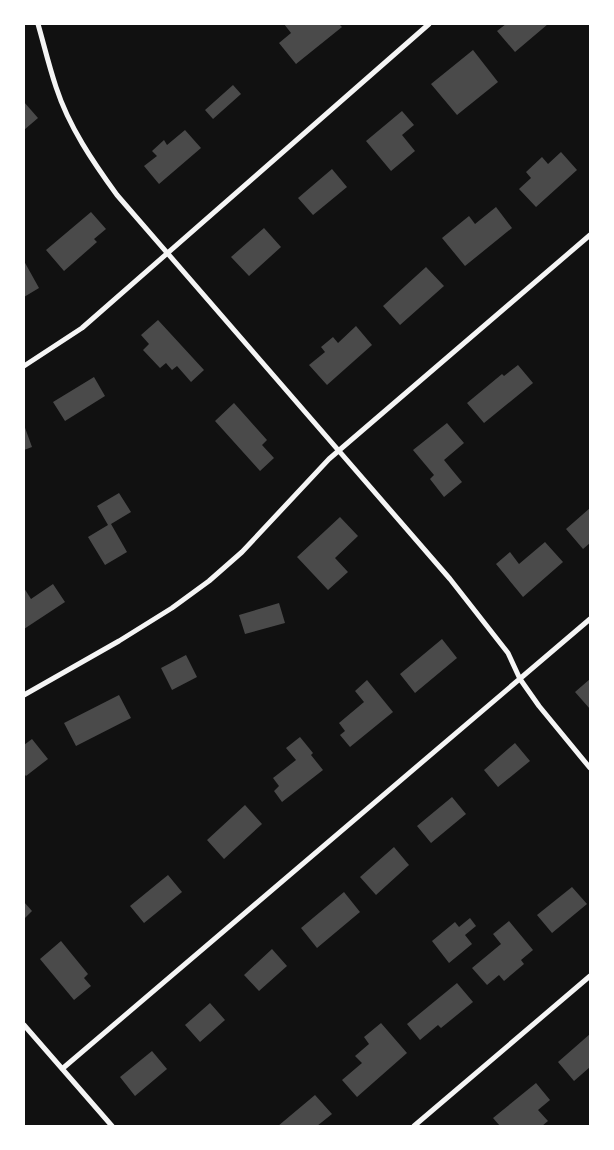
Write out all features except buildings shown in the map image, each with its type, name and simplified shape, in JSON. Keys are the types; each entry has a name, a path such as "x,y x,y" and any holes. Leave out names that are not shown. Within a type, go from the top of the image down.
{"street":[{"path":"38,24 56,88 79,139 117,195 450,579 508,653 520,678 539,706 590,768"},
{"path":"24,366 82,328 430,24"},
{"path":"24,695 119,641 164,613 209,581 242,552 312,475 590,235"},
{"path":"62,1069 590,619"},
{"path":"414,1126 590,976"},
{"path":"24,1025 112,1126"}]}
